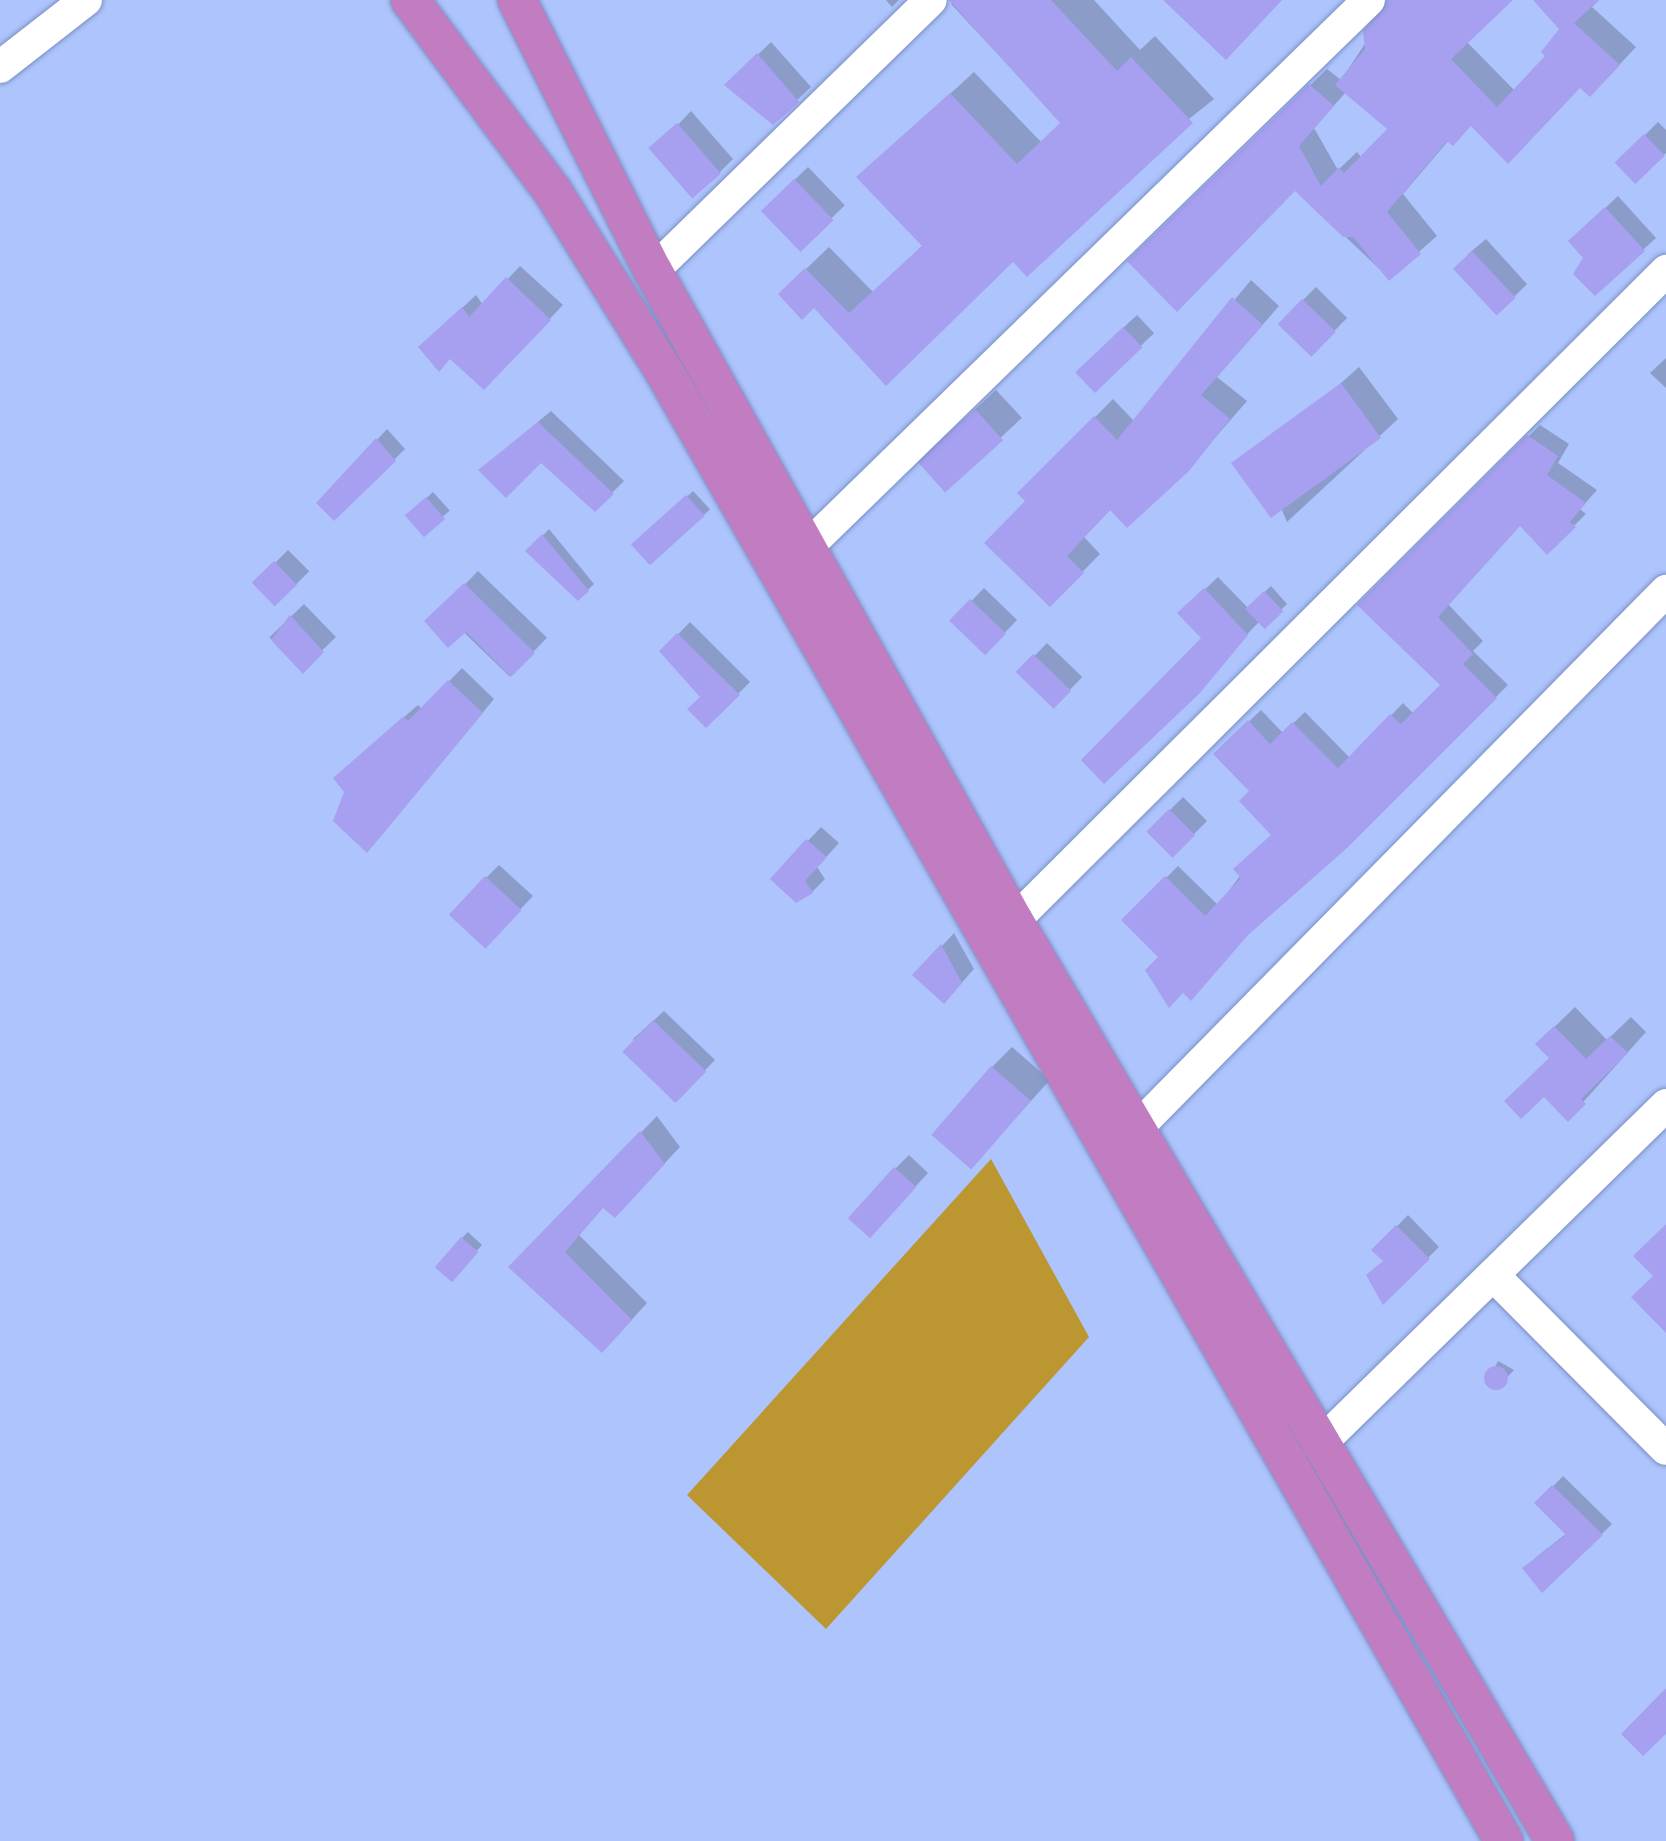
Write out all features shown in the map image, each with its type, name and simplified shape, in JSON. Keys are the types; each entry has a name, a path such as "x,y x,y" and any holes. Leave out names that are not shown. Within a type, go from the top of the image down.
{"highway":[{"path":"410,0 554,192 664,371 1504,1841"},
{"path":"517,0 653,271 1014,921 1319,1445 1555,1841"}],"street":[{"path":"0,67 86,0"},
{"path":"653,271 931,0"},
{"path":"805,549 1369,0"},
{"path":"1014,921 1666,271"},
{"path":"1135,1130 1666,591"},
{"path":"1319,1445 1666,1105"},
{"path":"1493,1275 1666,1449"}],"shaded area":[{"path":"991,1159 1089,1337 826,1629 687,1495"}],"building":[{"path":"949,0 1051,0 1117,71 1131,57 1193,123 1027,277 1013,262 886,386 814,308 802,320 778,294 805,268 849,313 922,246 856,177 950,93 1017,164 1060,123"},
{"path":"1163,0 1282,0 1226,60"},
{"path":"1387,0 1513,0 1451,59 1497,107 1545,56 1541,52 1559,29 1533,0 1599,0 1574,23 1620,65 1590,97 1580,88 1508,164 1471,126 1453,146 1447,141 1387,212 1421,254 1389,281 1353,237 1343,237 1295,191 1177,312 1127,261 1309,84 1334,106 1299,146 1321,186 1339,167 1344,173 1387,129 1335,85 1365,49 1363,31"},
{"path":"757,53 799,102 773,125 724,85"},
{"path":"677,123 721,174 692,198 648,148"},
{"path":"1644,134 1665,156 1635,184 1615,162"},
{"path":"794,179 834,220 801,252 761,211"},
{"path":"1605,207 1645,251 1595,296 1573,274 1583,258 1568,241"},
{"path":"1472,251 1516,298 1497,316 1453,269"},
{"path":"506,277 551,320 484,390 450,359 439,372 418,347 462,307 469,317"},
{"path":"1232,297 1263,325 1201,395 1230,419 1189,471 1127,528 1110,510 1067,556 1084,573 1050,607 984,543 1025,501 1017,493 1094,416 1117,440"},
{"path":"1302,299 1336,332 1311,357 1278,324"},
{"path":"1123,327 1142,347 1095,393 1076,373"},
{"path":"1341,383 1381,438 1271,518 1231,463"},
{"path":"975,409 1003,440 945,492 917,461"},
{"path":"538,422 614,494 595,512 541,463 506,498 478,470"},
{"path":"1527,435 1558,456 1547,475 1586,503 1570,522 1576,527 1547,555 1520,526 1438,617 1473,654 1463,664 1497,698 1347,848 1248,935 1191,1001 1183,993 1169,1008 1145,970 1158,957 1121,920 1165,876 1205,916 1241,878 1233,869 1271,835 1239,801 1249,791 1213,754 1248,720 1270,744 1292,722 1338,768 1390,714 1401,724 1440,685 1357,605"},
{"path":"376,438 396,461 334,521 316,503"},
{"path":"686,495 705,516 650,565 631,545"},
{"path":"426,497 445,519 424,537 405,515"},
{"path":"542,534 589,591 578,601 525,551"},
{"path":"274,561 297,585 275,606 252,583"},
{"path":"464,583 535,653 511,677 466,632 448,648 424,621"},
{"path":"1204,588 1248,635 1199,694 1104,784 1081,760 1201,638 1177,613"},
{"path":"1264,591 1283,611 1265,629 1245,609"},
{"path":"970,599 1006,634 985,655 949,621"},
{"path":"290,615 324,652 303,674 271,640"},
{"path":"677,633 740,695 706,728 687,709 700,697 659,651"},
{"path":"1033,654 1071,691 1054,709 1016,672"},
{"path":"448,680 483,713 367,853 333,821 344,792 333,778 404,716 408,721"},
{"path":"1169,809 1195,835 1173,858 1146,832"},
{"path":"806,839 827,857 805,881 813,893 796,903 770,879"},
{"path":"485,876 522,910 485,949 449,915"},
{"path":"941,944 962,983 944,1004 912,975"},
{"path":"653,1020 706,1071 676,1103 622,1052"},
{"path":"1554,1026 1586,1059 1610,1036 1628,1053 1581,1099 1586,1104 1568,1122 1544,1097 1521,1119 1504,1101 1549,1058 1535,1044"},
{"path":"991,1066 1031,1101 971,1169 931,1135"},
{"path":"640,1131 665,1164 615,1218 603,1208 565,1252 632,1320 602,1353 508,1267"},
{"path":"894,1167 916,1187 870,1238 848,1218"},
{"path":"1666,1224 1666,1333 1631,1297 1653,1276 1633,1256"},
{"path":"1396,1225 1430,1259 1383,1305 1366,1275 1383,1261 1371,1250"},
{"path":"461,1237 478,1252 452,1282 435,1267"},
{"path":"1496,1366 1507,1373 1508,1378 1501,1389 1496,1390 1485,1383 1484,1378 1491,1367"},
{"path":"1552,1485 1603,1535 1542,1593 1522,1568 1566,1535 1534,1503"},
{"path":"1666,1688 1666,1734 1643,1756 1621,1734"}]}
